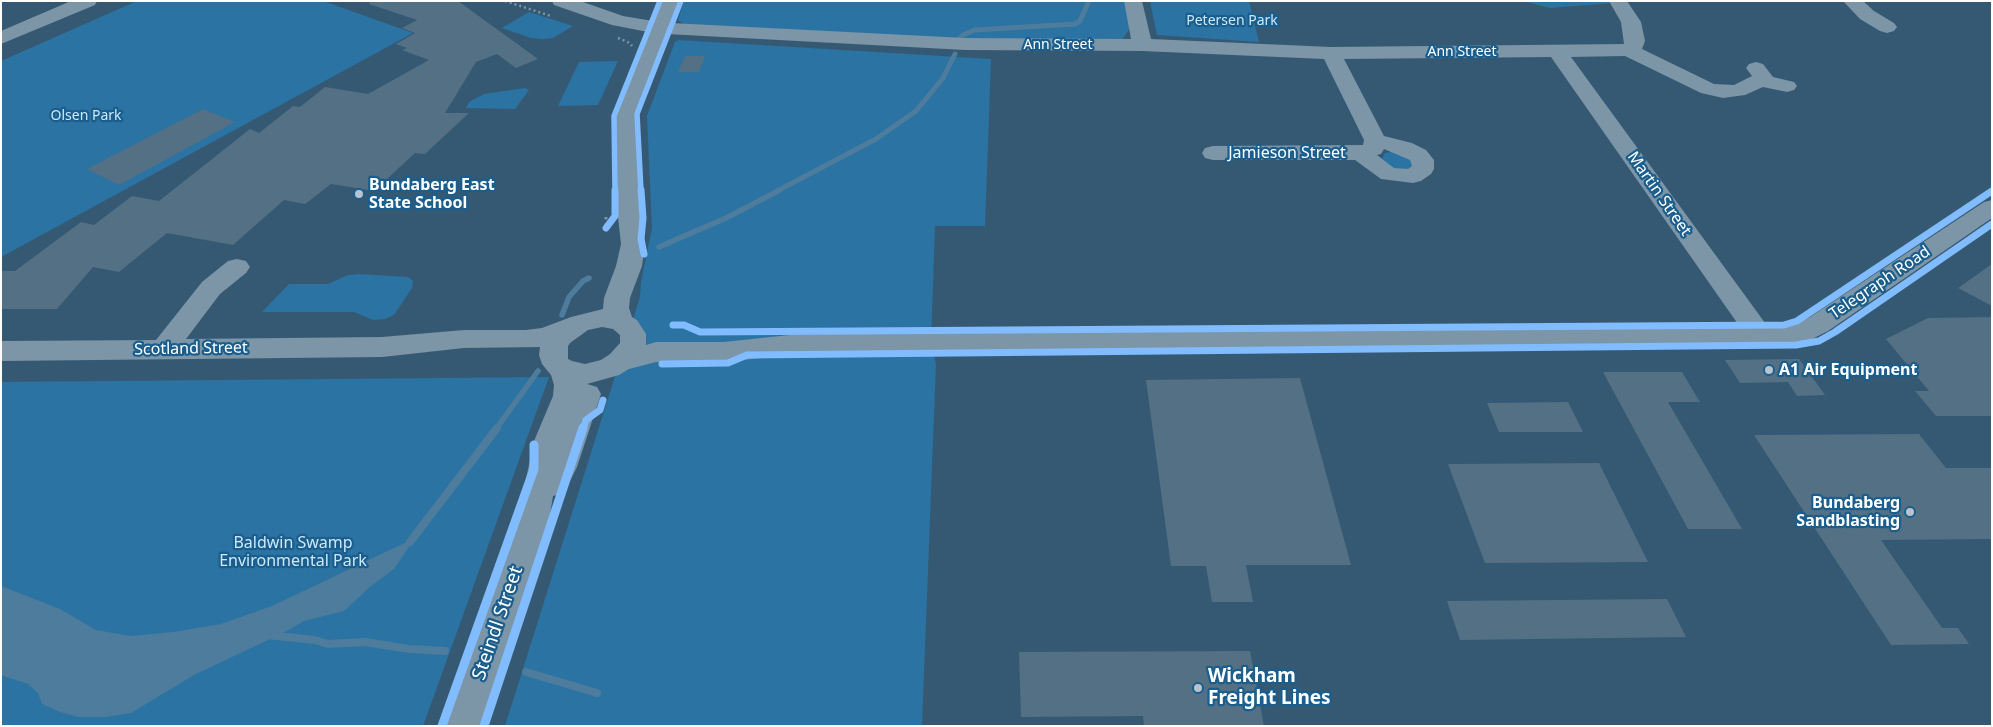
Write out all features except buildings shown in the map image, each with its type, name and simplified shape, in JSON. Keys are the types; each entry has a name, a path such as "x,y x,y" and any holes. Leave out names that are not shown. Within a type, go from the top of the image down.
{"street":[{"path":"1,38 88,1"},
{"path":"670,1 627,111 616,212 597,301 592,311 560,336 554,346 552,355 560,367 585,374 638,355 656,352 724,352 808,343"},
{"path":"1133,1 1142,45"},
{"path":"1852,1 1867,15 1887,27"},
{"path":"1621,4 1631,22 1635,41 1632,48 1628,50 1708,89 1723,92 1738,91 1758,74 1787,86"},
{"name":"Ann Street","path":"557,9 659,28 965,44 1142,45 1331,53 1628,50"},
{"name":"Martin Street","path":"1558,52 1760,336"},
{"name":"Jamieson Street","path":"1213,153 1368,147 1331,53"},
{"name":"Telegraph Road","path":"808,343 1760,336 1801,333 1819,324 1992,207"},
{"path":"614,365 628,353 633,343 633,334 616,308 617,298 629,266 632,244 616,212"},
{"path":"164,349 210,288 236,267"},
{"path":"575,325 602,318 677,337 749,337 808,343"},
{"name":"Scotland Street","path":"1,351 382,347 470,339 526,339 544,337 575,325"},
{"name":"Scotland Street","path":"382,347 411,352 435,353 524,352 541,354 560,367"},
{"name":"Steindl Street","path":"533,521 562,468 589,387 595,378 614,365"},
{"name":"Steindl Street","path":"463,726 533,521 549,441 567,396 568,385 560,367"}],"path":[{"path":"505,1 557,9"},
{"path":"613,36 630,43 632,50"},
{"path":"606,228 616,212"}],"green space":[{"name":"Olsen Park","path":"137,1 323,1 413,33 1,257 1,61"},
{"path":"684,1 1125,1 1130,28 1122,40 979,41 687,26 678,20"},
{"name":"Petersen Park","path":"1150,1 1249,1 1259,42 1157,35"},
{"path":"1523,1 1612,1 1613,3 1550,8"},
{"path":"529,12 573,26 553,38 543,39 531,38 502,28"},
{"path":"678,40 991,59 985,226 935,226 931,342 936,364 922,726 505,726 640,297 641,282 652,228 647,116 675,42"},
{"path":"618,61 598,105 558,106 579,62"},
{"path":"525,88 529,90 515,109 466,108 469,102 484,94"},
{"path":"1395,151 1416,162 1411,170 1394,170 1382,159 1385,153"},
{"path":"348,275 408,277 413,281 412,288 394,315 385,319 373,320 354,312 262,312 289,284 328,284"},
{"name":"Baldwin Swamp Environmental Park","path":"549,377 423,726 1,726 1,382"}],"shaded area":[{"path":"415,538 394,569 371,586 344,611 304,621 285,632 194,675 131,713 105,717 78,717 60,712 42,704 38,693 28,684 1,675 1,586 60,609 96,630 131,636 173,632 221,624 272,606"}],"waterway":[{"path":"959,39 963,35 975,30 1075,24 1080,21 1089,1"},
{"path":"777,191 876,139 916,111 943,78 955,54"},
{"path":"659,247 726,218 780,190"},
{"path":"562,315 569,297 583,281 589,278"},
{"path":"496,429 538,371"},
{"path":"410,542 497,428"},
{"path":"267,635 315,640 328,644 365,642 409,649 445,651"},
{"path":"526,672 597,693"}],"cycle path":[{"path":"606,228 615,216 614,116 660,1"},
{"path":"644,254 641,239 643,218 637,114 681,1"},
{"path":"673,325 684,325 700,332 1784,325 1797,321 1992,191"},
{"path":"662,364 728,363 747,355 1796,345 1819,341 1835,332 1992,224"},
{"path":"484,726 586,420 600,410 603,400"},
{"path":"442,726 534,469 534,445"}],"place":[{"name":"Bundaberg East State School","path":"359,194"},
{"name":"A1 Air Equipment","path":"1769,370"},
{"name":"Bundaberg Sandblasting","path":"1910,512"},
{"name":"Wickham Freight Lines","path":"1198,688"}]}
